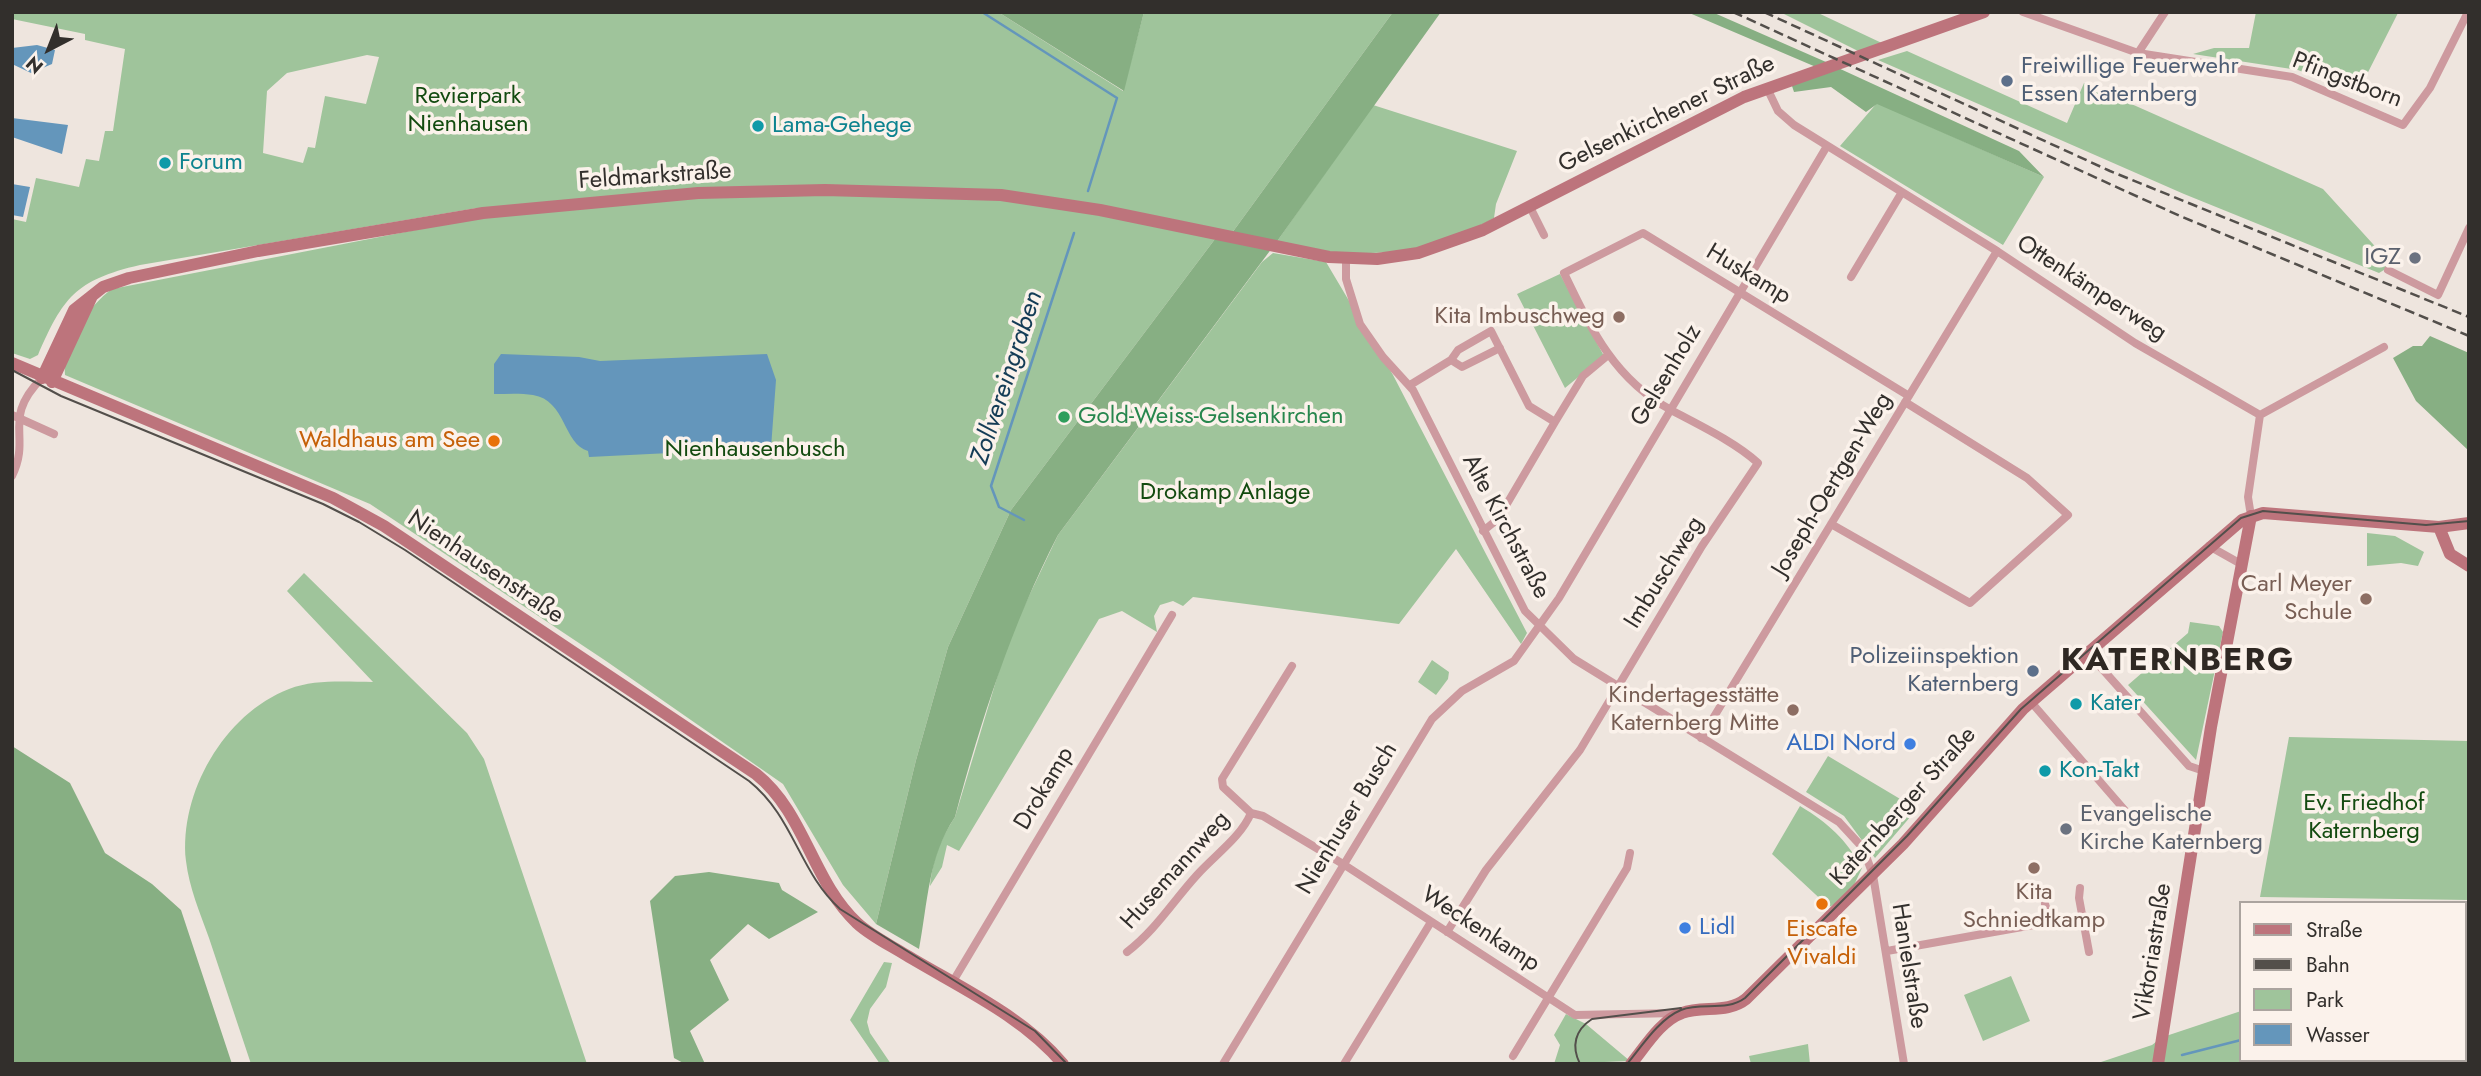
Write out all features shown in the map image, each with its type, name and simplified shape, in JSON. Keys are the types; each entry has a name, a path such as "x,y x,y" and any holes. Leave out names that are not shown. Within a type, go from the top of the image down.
{"street":[{"name":"Gelsenkirchener Straße","path":"1228,237 1346,259 1387,257 1443,246 1717,109 1767,88 1983,12"},
{"name":"Pfingstborn","path":"2023,12 2138,53 2291,77 2403,125 2412,117 2468,12"},
{"path":"2138,53 2165,12"},
{"name":"Ottenkämperweg","path":"1767,88 1785,119 1997,251 2135,343 2260,415"},
{"name":"Gelsenholz","path":"1540,626 1827,146"},
{"name":"Feldmarkstraße","path":"47,380 92,296 129,278 359,233 483,213 698,193 825,190 1000,195 1060,203 1228,237"},
{"path":"1851,278 1902,192"},
{"path":"1529,205 1544,235"},
{"path":"2388,270 2438,295 2469,228"},
{"name":"Huskamp","path":"1564,273 1643,233 2027,478 2068,515 1970,603 1831,524"},
{"name":"Joseph-Oertgen-Weg","path":"1701,738 1997,251"},
{"name":"Alte Kirchstraße","path":"1346,259 1346,279 1360,324 1383,357 1410,385 1515,595 1540,626 1574,659 1839,822 1863,848 1873,875"},
{"name":"Imbuschweg","path":"1447,932 1486,870 1580,750 1702,546 1758,463 1670,410 1629,379 1607,356 1564,273"},
{"path":"1410,385 1451,360 1458,350 1491,331 1529,406 1555,422"},
{"path":"2384,347 2260,415 2248,497 2251,516 2263,513 2438,527 2469,523"},
{"path":"1451,360 1462,367 1500,348"},
{"path":"1483,531 1498,519 1583,376 1607,356"},
{"path":"12,363 47,380"},
{"path":"12,372 27,372"},
{"path":"12,476 19,461 15,417 27,393 47,380"},
{"name":"Nienhausenstraße","path":"47,380 360,512 756,774 781,798 830,890 863,928 952,983"},
{"path":"15,417 54,434"},
{"name":"Katernberger Straße","path":"1599,1016 1682,1013 1730,1008 1741,1003 1873,875 2031,702 2209,546 2251,516"},
{"name":"Viktoriastraße","path":"2158,1064 2204,771 2251,516"},
{"path":"2438,527 2451,554 2469,566"},
{"path":"2209,546 2241,564"},
{"name":"Drokamp","path":"952,983 1172,615"},
{"name":"Nienhuser Busch","path":"1223,1064 1438,710 1462,691 1507,667 1540,626"},
{"path":"2088,653 2189,766 2204,771"},
{"name":"Husemannweg","path":"1292,666 1222,779 1223,787 1251,813 1264,816 1343,864"},
{"path":"2031,702 2135,822"},
{"name":"Husemannweg","path":"1127,952 1144,939 1196,875 1244,827 1251,813"},
{"path":"1513,1056 1627,868 1630,853"},
{"name":"Weckenkamp","path":"1343,864 1548,998 1580,1016 1599,1016"},
{"name":"Hanielstraße","path":"1873,875 1904,1064"},
{"path":"2080,888 2078,898 2090,952"},
{"path":"2045,904 2050,921"},
{"path":"1887,951 2084,916"},
{"path":"1344,1064 1431,922"},
{"path":"952,983 1039,1038 1063,1064"},
{"path":"1631,1064 1666,1023 1682,1013"}],"green space":[{"name":"Nienhausenbusch","path":"12,12 998,12 1123,91 1144,12 1393,12 1229,237 1218,235 1011,510 948,647 916,760 876,924 843,885 783,784 606,661 370,504 65,375 72,339 86,316 112,289 477,218 477,208 140,265 118,271 100,277 74,294 55,319 38,355 30,359 12,353 12,219 26,222 36,178 79,187 86,159 99,161 105,131 113,131 125,49 85,40 85,34 12,19","holes":["367,55 379,57 366,104 325,96 315,148 308,147 303,163 263,153 267,91 287,73"]},
{"path":"998,12 1144,12 1124,91"},
{"path":"1393,12 1441,12 1273,247 1229,237"},
{"path":"1687,12 1712,12 1826,62 1816,67"},
{"path":"1780,12 1816,12 1886,45 1860,52"},
{"path":"2256,12 2398,13 2357,94 2298,70 2193,54 2214,48 2249,48"},
{"path":"1907,51 2067,123 2084,83 2323,189 2392,265 2379,273 2184,194 1878,60"},
{"path":"1836,67 2019,151 2044,177 1877,104 1866,112 1831,87 1794,92 1790,80"},
{"path":"1877,103 2044,177 2003,245 1840,146"},
{"path":"1373,105 1517,151 1496,204 1494,218 1438,243 1412,249 1360,253 1273,247"},
{"path":"1218,235 1272,248 1058,535 1012,638 987,709 955,817 939,848 930,880 919,949 876,924 916,760 948,647 1011,510"},
{"name":"Drokamp Anlage","path":"1273,253 1326,262 1393,375 1527,633 1521,644 1456,549 1399,624 1193,597 1183,606 1173,601 1160,605 1154,616 1157,632 1122,611 1099,619 959,851 947,845 942,867 930,886 935,858 955,817 1009,638 1058,535 1262,262"},
{"path":"1560,274 1604,356 1565,388 1517,294"},
{"path":"2430,336 2469,353 2469,451 2416,401 2393,358 2413,346 2422,346"},
{"path":"2367,533 2395,536 2424,552 2418,566 2401,563 2367,566"},
{"path":"304,573 467,733 484,759 587,1064 251,1064 192,890 187,871 186,835 198,783 226,736 244,717 266,701 299,686 331,682 373,682 287,591"},
{"path":"2190,622 2219,626 2223,632 2196,760 2128,685 2188,633"},
{"path":"1432,660 1449,672 1448,679 1436,695 1418,682"},
{"name":"Ev. Friedhof Katernberg","path":"2289,737 2469,741 2469,900 2260,897"},
{"path":"12,746 70,783 105,853 152,884 181,910 232,1064 12,1064"},
{"path":"1828,756 1917,809 1875,858 1844,816 1806,792"},
{"path":"1800,806 1836,832 1862,868 1848,898 1829,907 1772,854"},
{"path":"709,872 779,883 782,890 818,912 769,939 748,924 710,960 729,1000 690,1031 705,1064 685,1064 674,1058 650,901 675,876"},
{"path":"2469,930 2469,1028 2467,1028"},
{"path":"884,962 892,963 886,987 870,1009 867,1022 870,1033 891,1064 880,1064 850,1020"},
{"path":"2011,976 2030,1021 1983,1041 1964,995"},
{"path":"2240,1011 2240,1062 2250,1062 2159,1064 2163,1037"},
{"path":"1566,1014 1586,1024 1630,1061 1554,1064 1560,1045 1554,1035"},
{"path":"2161,1038 2157,1064 2095,1064 2152,1045"},
{"path":"1808,1044 1810,1064 1751,1064 1749,1056"}],"water":[{"path":"37,45 55,50 52,64 31,73 12,64 12,48"},
{"path":"12,118 68,125 62,154 12,137"},
{"path":"12,184 30,187 23,217 12,215"},
{"path":"501,354 579,357 600,361 767,354 776,380 771,448 589,457 588,451 573,440 558,413 544,399 528,394 494,394 494,364"}],"waterway":[{"name":"Zollvereingraben","path":"982,12 1117,98 1088,191"},
{"name":"Zollvereingraben","path":"1024,520 999,507 991,486 1074,233"},
{"path":"2182,1055 2240,1040"}],"tram line":[{"path":"12,370 61,396 323,504 405,550 749,781 776,811 815,878 840,909 1035,1031 1067,1064"},
{"path":"1627,1064 1651,1034 1673,1014 1689,1008 1730,1005 1745,998 1907,836 2021,709 2241,518 2263,511 2426,525 2469,521"},
{"path":"1580,1064 1576,1039 1578,1033 1592,1019 1681,1008"}],"railway":[{"path":"1733,12 2180,216 2469,336"},
{"path":"1764,12 2110,171 2469,317"}],"place":[{"name":"Freiwillige Feuerwehr Essen Katernberg","path":"2007,81"},
{"name":"Lama-Gehege","path":"758,126"},
{"name":"Forum","path":"165,163"},
{"name":"IGZ","path":"2415,258"},
{"name":"Kita Imbuschweg","path":"1619,317"},
{"name":"Gold-Weiss-Gelsenkirchen","path":"1064,417"},
{"name":"Waldhaus am See","path":"494,441"},
{"name":"Carl Meyer Schule","path":"2366,599"},
{"name":"Polizeiinspektion Katernberg","path":"2033,671"},
{"name":"Kater","path":"2076,704"},
{"name":"Kindertagesstätte Katernberg Mitte","path":"1793,710"},
{"name":"ALDI Nord","path":"1910,744"},
{"name":"Kon-Takt","path":"2045,771"},
{"name":"Evangelische Kirche Katernberg","path":"2066,829"},
{"name":"Kita Schniedtkamp","path":"2034,868"},
{"name":"Eiscafe Vivaldi","path":"1822,904"},
{"name":"Lidl","path":"1685,928"}],"district":[{"name":"KATERNBERG","path":"2178,662"}],"park label":[{"name":"Revierpark Nienhausen","path":"468,111"}]}
